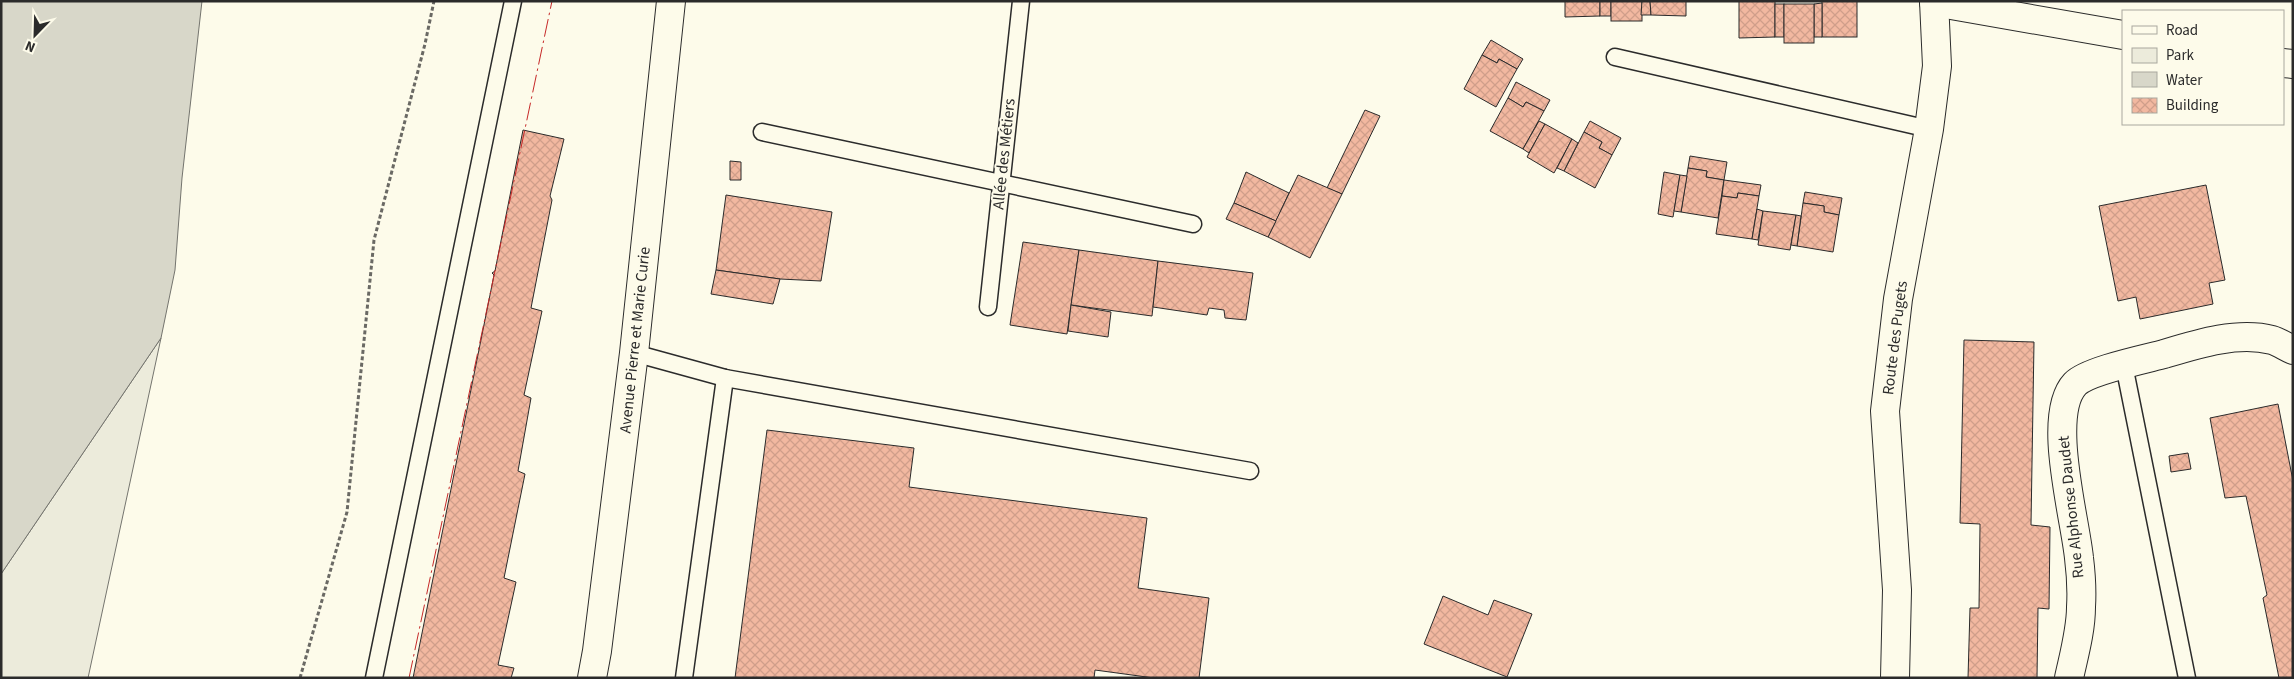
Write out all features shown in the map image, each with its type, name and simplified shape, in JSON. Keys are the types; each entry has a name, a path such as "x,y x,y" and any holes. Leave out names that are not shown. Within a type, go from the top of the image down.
{"main road":[{"name":"Avenue Pierre et Marie Curie","path":"592,678 634,353 670,1"},
{"path":"1934,2 2122,35"},
{"name":"Route des Pugets","path":"1896,678 1898,590 1885,411 1898,299 1929,129 1937,66 1934,2"},
{"name":"Rue Alphonse Daudet","path":"2069,678 2081,608 2079,558 2062,442 2062,418 2068,398 2075,384 2085,377 2124,365 2189,347 2239,338 2272,340 2293,350"}],"lane":[{"path":"374,678 514,1"},
{"name":"Allée des Métiers","path":"988,307 1021,1"},
{"path":"1616,57 1929,129"},
{"path":"762,132 1193,224"},
{"path":"634,353 725,378 1250,471"},
{"path":"2124,365 2187,678"},
{"path":"684,678 725,378"}],"path":[{"path":"300,678 347,512 374,240 425,44 434,1"}],"green space":[{"path":"161,338 88,678 1,678 1,574"}],"water":[{"path":"1,1 202,1 182,178 175,270 161,338 1,574"}],"building":[{"path":"1565,1 1600,1 1600,16 1565,17"},
{"path":"1600,1 1611,1 1611,16 1600,16"},
{"path":"1611,1 1642,1 1642,21 1611,21"},
{"path":"1642,1 1650,1 1651,15 1641,15"},
{"path":"1650,1 1686,1 1686,16 1651,15"},
{"path":"1739,1 1775,1 1775,37 1739,38"},
{"path":"1822,1 1857,1 1857,37 1822,37"},
{"path":"1822,3 1822,37 1814,37 1814,4"},
{"path":"1775,4 1784,4 1784,37 1775,37"},
{"path":"1784,4 1814,4 1814,43 1784,43"},
{"path":"1491,40 1523,59 1517,69 1499,59 1497,63 1482,55"},
{"path":"1482,55 1497,63 1499,59 1517,69 1496,107 1464,89"},
{"path":"1516,82 1550,100 1544,111 1526,102 1523,107 1508,98"},
{"path":"1508,98 1523,107 1526,102 1544,111 1523,149 1490,131"},
{"path":"1365,110 1380,116 1342,194 1327,188"},
{"path":"1539,121 1545,124 1529,153 1523,149"},
{"path":"1590,121 1621,138 1612,155 1599,148 1602,142 1584,132"},
{"path":"1545,124 1572,139 1554,173 1527,157"},
{"path":"523,130 564,139 550,196 552,200 531,308 542,311 524,395 531,398 518,471 525,474 504,578 516,582 498,665 514,668 511,678 413,678 494,275 492,273 495,271"},
{"path":"1584,132 1602,142 1599,148 1612,155 1595,188 1564,171"},
{"path":"1572,139 1578,143 1564,171 1557,168"},
{"path":"1690,156 1727,162 1724,180 1706,177 1707,171 1688,168"},
{"path":"730,161 741,162 741,180 730,180"},
{"path":"1688,168 1707,171 1706,177 1724,180 1718,218 1681,212"},
{"path":"1246,172 1289,193 1276,221 1234,203"},
{"path":"1664,172 1680,175 1673,217 1658,214"},
{"path":"1298,175 1342,194 1310,258 1268,237"},
{"path":"1680,175 1687,176 1681,212 1674,211"},
{"path":"1724,180 1761,185 1759,196 1738,193 1737,198 1722,196"},
{"path":"2206,185 2225,280 2209,283 2213,304 2140,319 2136,297 2118,301 2099,206"},
{"path":"1805,192 1842,198 1839,215 1824,212 1824,206 1803,203"},
{"path":"1738,193 1759,196 1752,239 1716,234 1722,196 1737,198"},
{"path":"726,195 832,212 821,281 780,279 716,270"},
{"path":"1234,203 1276,221 1268,237 1226,219"},
{"path":"1803,203 1824,206 1824,212 1839,215 1833,252 1797,246"},
{"path":"1757,209 1763,211 1758,240 1752,239"},
{"path":"1763,211 1796,215 1790,250 1758,245"},
{"path":"1796,215 1801,216 1797,246 1791,245"},
{"path":"1023,242 1079,250 1067,334 1010,325"},
{"path":"1079,250 1158,261 1152,316 1071,305"},
{"path":"1158,261 1253,273 1246,320 1225,318 1224,310 1209,308 1207,315 1153,307"},
{"path":"716,270 780,279 773,304 711,294"},
{"path":"1071,305 1111,312 1108,337 1068,331"},
{"path":"1964,340 2034,342 2031,525 2050,527 2049,609 2038,608 2037,678 1968,678 1970,608 1979,608 1980,524 1960,523"},
{"path":"2278,404 2293,481 2293,678 2279,678 2263,598 2267,595 2246,496 2225,498 2210,418"},
{"path":"767,430 914,448 909,487 1147,518 1138,588 1209,598 1199,678 1154,678 1095,670 1094,678 735,678"},
{"path":"2188,453 2191,469 2171,472 2169,456"},
{"path":"1443,596 1488,615 1494,600 1532,614 1507,677 1424,644"}],"power":[{"path":"409,678 552,1"}]}
